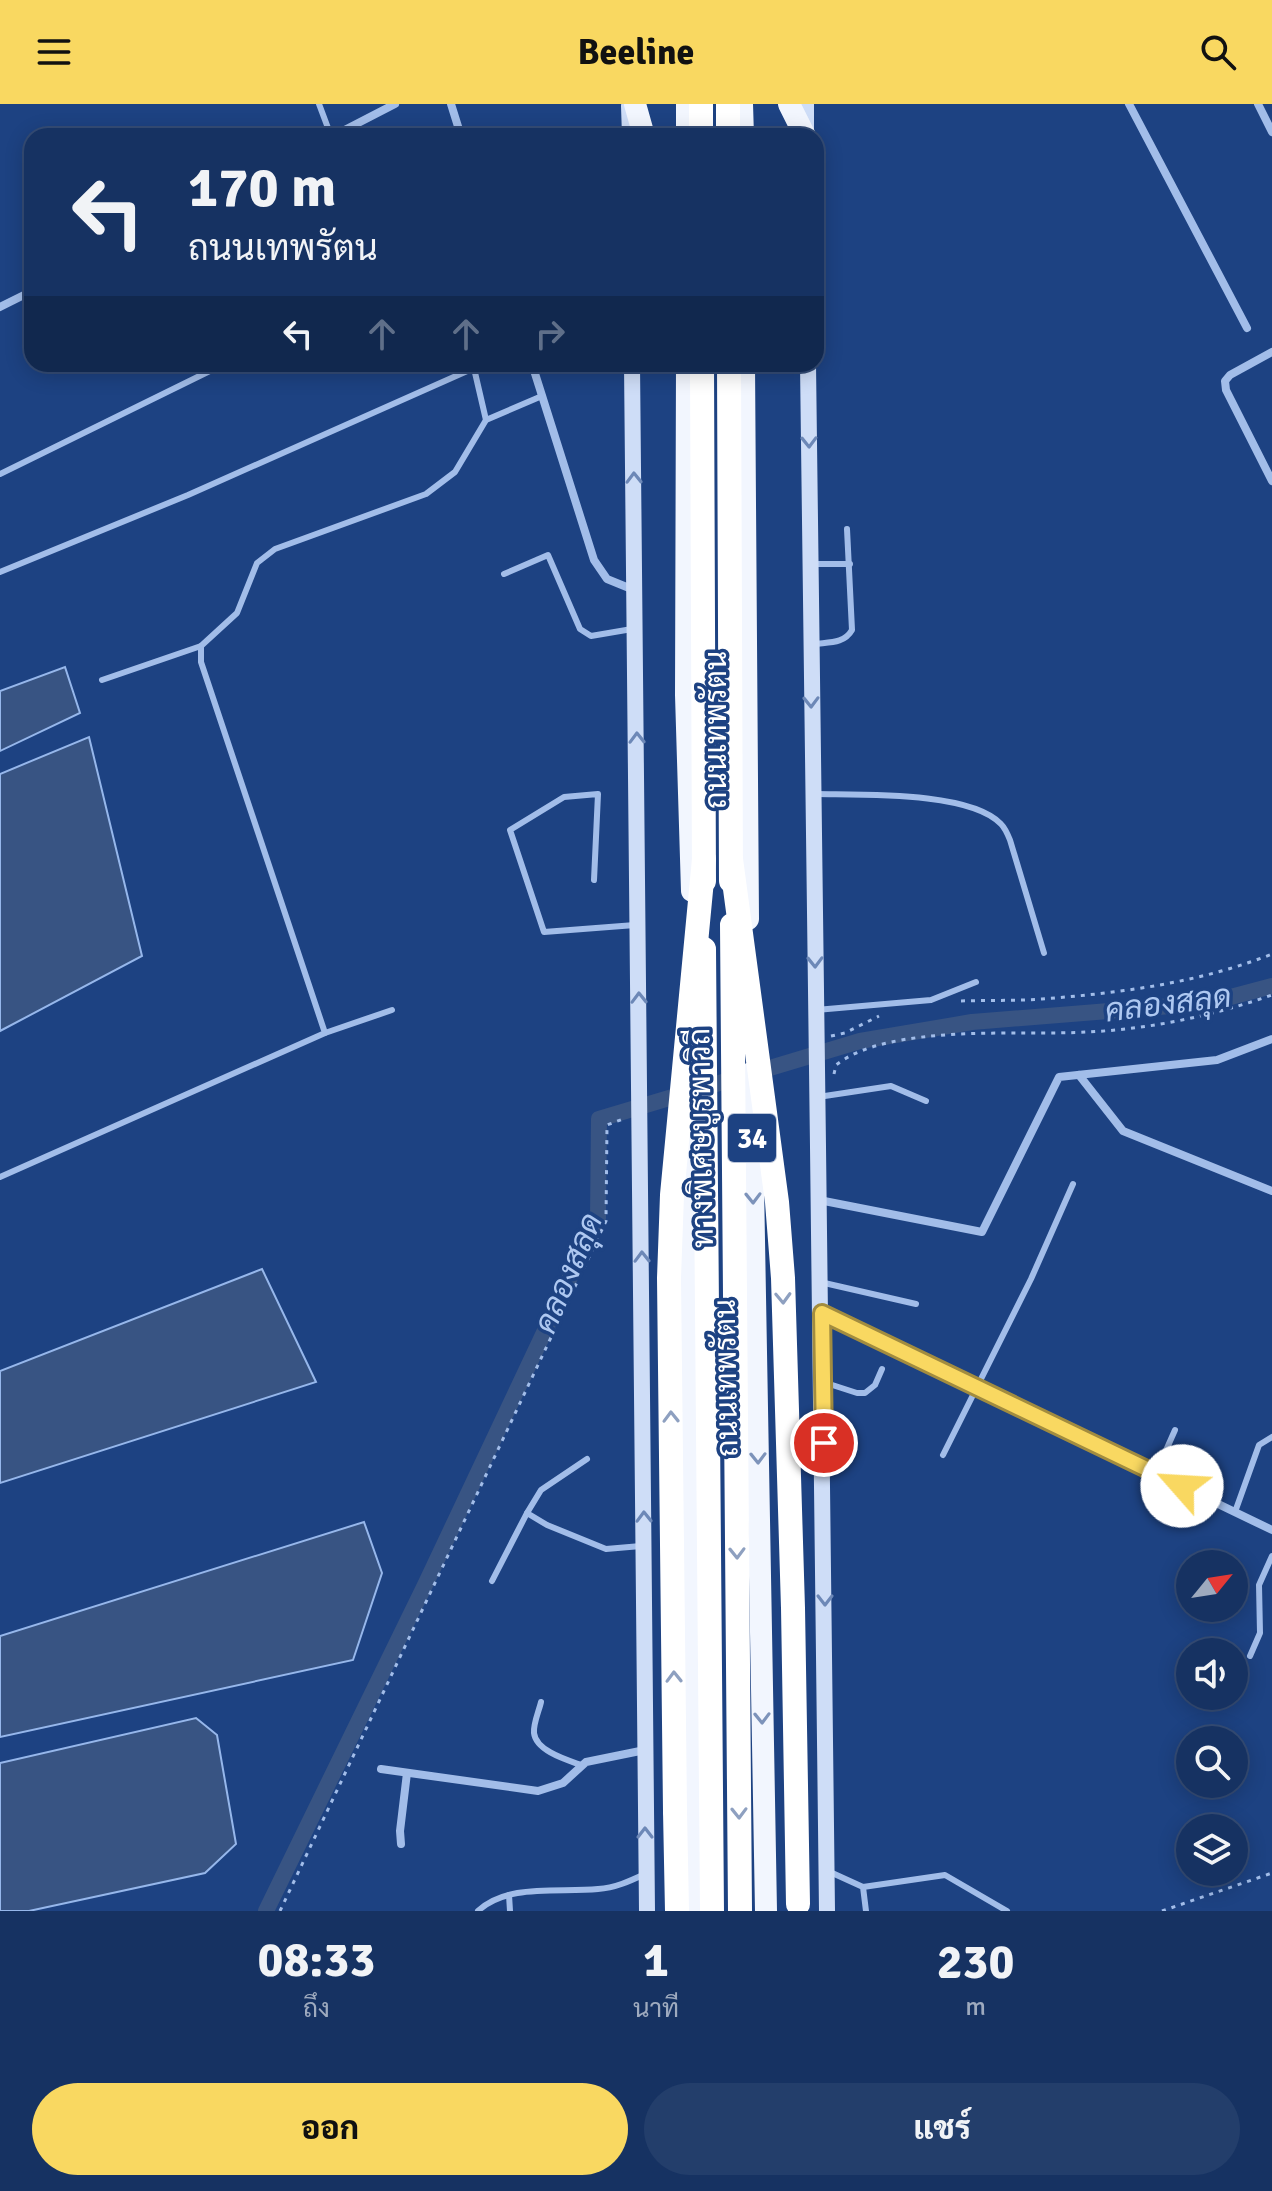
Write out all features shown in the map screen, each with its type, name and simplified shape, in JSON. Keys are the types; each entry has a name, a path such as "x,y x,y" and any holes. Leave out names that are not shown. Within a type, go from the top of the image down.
{"highway":[{"path":"632,104 641,128"},
{"path":"687,104 687,128"},
{"path":"701,104 701,128"},
{"path":"728,104 728,128"},
{"path":"742,104 743,128"},
{"path":"789,104 802,128"},
{"name":"ถนนเทพรัตน","path":"687,372 686,695 692,868 696,1911"},
{"name":"ทางพิเศษบูรพาวิถี","path":"702,372 712,1911"},
{"name":"ทางพิเศษบูรพาวิถี","path":"729,372 740,1911"},
{"name":"ถนนเทพรัตน","path":"744,372 747,859 766,1911"},
{"path":"677,1911 669,1278 672,1195 704,859"},
{"path":"731,859 777,1202 783,1278 798,1911"}],"main road":[{"path":"630,128 632,104"},
{"path":"806,104 806,128"},
{"path":"632,372 647,1911"},
{"name":"34","path":"808,372 823,1382 827,1911"}],"street":[{"path":"346,128 383,107 395,104"},
{"path":"451,104 458,128"},
{"path":"1129,104 1247,328"},
{"path":"1258,104 1272,132"},
{"path":"0,307 24,295"},
{"path":"1272,352 1230,375 1225,381 1226,390 1272,481"},
{"path":"534,372 594,560 607,579 635,590"},
{"path":"819,1200 982,1232 1059,1077 1217,1060 1272,1039"},
{"path":"1079,1075 1123,1131 1272,1191"},
{"path":"822,1313 1272,1530"},
{"path":"381,1769 538,1791 563,1783 581,1765 646,1750"},
{"path":"401,1844 407,1773"}],"lane":[{"path":"319,104 329,128"},
{"path":"0,474 208,372"},
{"path":"0,572 188,495 460,372"},
{"path":"474,372 486,420"},
{"path":"102,680 201,646 237,613 257,563 275,549 426,494 455,472 486,420 542,396"},
{"path":"811,644 839,642 847,638 852,630 847,529"},
{"path":"504,574 548,555 580,629 591,636 636,628"},
{"path":"810,564 850,564"},
{"path":"201,646 201,662 325,1033"},
{"path":"594,880 598,794 564,797 510,830 544,932 639,924"},
{"path":"812,794 926,797 991,816 1002,825 1010,840 1044,953"},
{"path":"816,1010 931,1000 976,982"},
{"path":"0,1177 325,1033 392,1010"},
{"path":"818,1097 891,1086 926,1101"},
{"path":"943,1455 1031,1279 1073,1184"},
{"path":"820,1282 916,1304"},
{"path":"823,1382 865,1393 875,1385 882,1369"},
{"path":"1156,1473 1175,1430"},
{"path":"1235,1512 1259,1445 1272,1437"},
{"path":"492,1581 541,1490 587,1459"},
{"path":"527,1513 547,1525 606,1549 645,1545"},
{"path":"1250,1656 1260,1633 1259,1585 1272,1556"},
{"path":"541,1702 533,1732 536,1740 545,1749 581,1765"},
{"path":"827,1870 863,1887 945,1875 1007,1911"},
{"path":"478,1911 489,1900 509,1895 601,1889 645,1874"},
{"path":"863,1887 866,1911"},
{"path":"509,1895 510,1911"}],"path":[{"path":"948,1002 1044,999 1153,986 1213,975 1272,954"},
{"path":"835,1094 836,1065 843,1059 893,1041 932,1036 1129,1029 1194,1019 1272,995"},
{"path":"817,1035 836,1036 888,1012"},
{"path":"280,1911 606,1221 607,1125 623,1119 641,1141"},
{"path":"1162,1911 1272,1873"}],"water":[{"path":"65,667 80,713 0,751 0,691"},
{"path":"89,737 142,956 0,1031 0,774"},
{"path":"262,1269 316,1382 0,1483 0,1371"},
{"path":"364,1522 382,1573 353,1660 0,1737 0,1636"},
{"path":"196,1718 217,1735 236,1844 205,1873 29,1911 0,1911 0,1763"}],"waterway":[{"name":"คลองสลุด","path":"266,1911 426,1583 598,1218 599,1119 860,1041 972,1022 1208,1003 1272,986"}],"route":[{"path":"824,1443 822,1313 1182,1486"}]}
